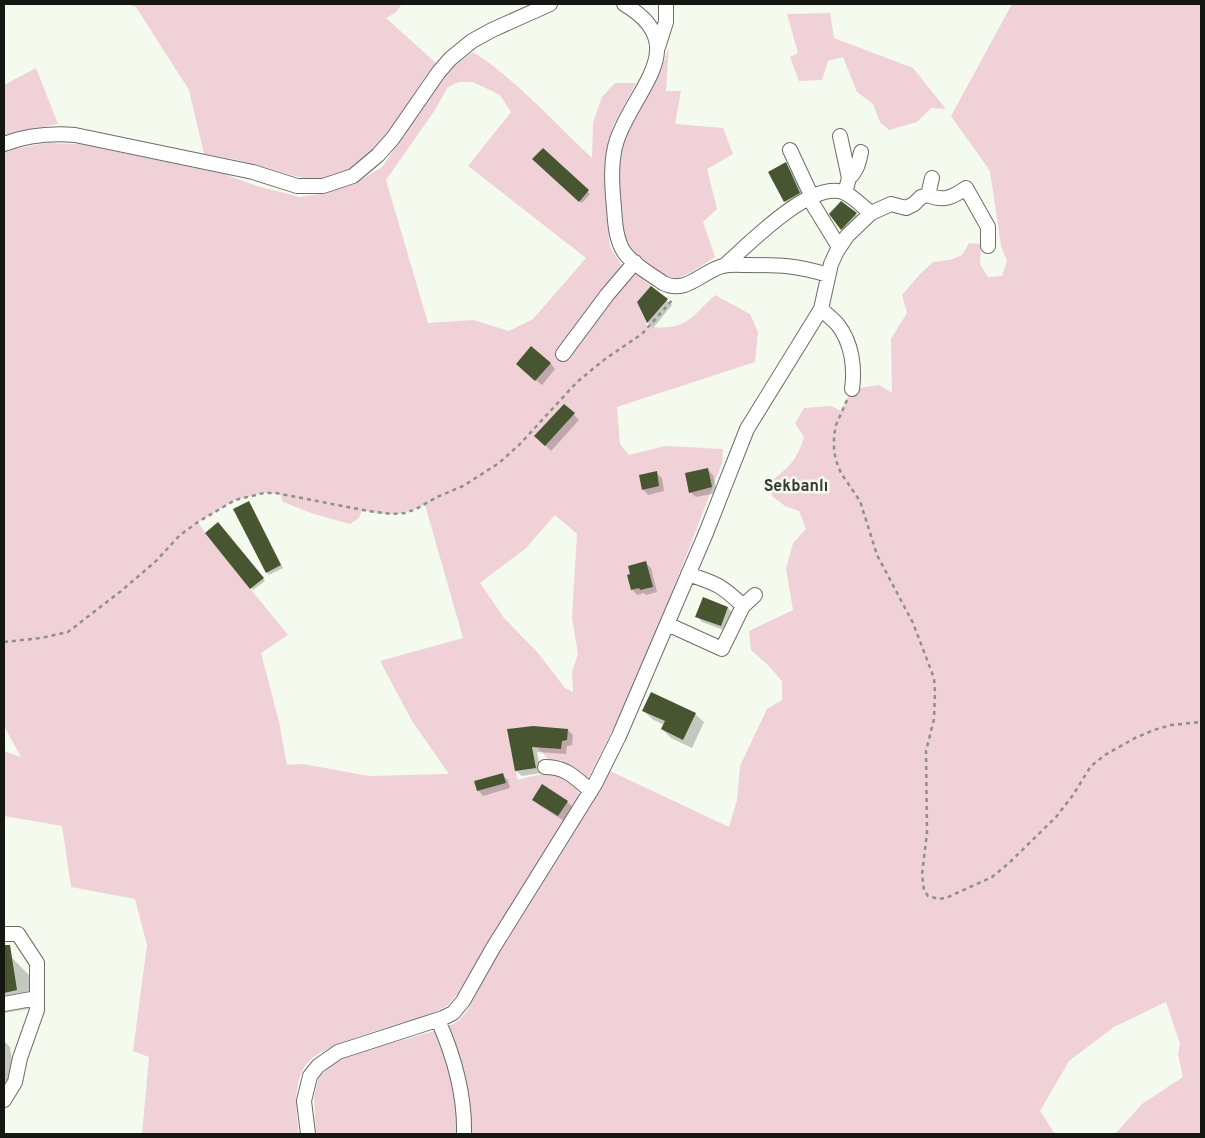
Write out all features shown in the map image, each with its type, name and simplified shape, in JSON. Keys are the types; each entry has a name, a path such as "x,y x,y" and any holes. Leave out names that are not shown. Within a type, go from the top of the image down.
{"street":[{"path":"4,144 23,138 52,133 75,134 253,172 297,186 323,186 353,176 368,166 393,138 438,73 450,59 472,41 550,4"},
{"path":"624,4 635,10 651,27 656,37 657,50"},
{"path":"666,4 666,22 653,70 623,125 614,150 615,223 625,254 669,287 682,287 724,266 773,222 799,202 811,197 833,192 845,193 871,213"},
{"path":"840,136 849,178 845,193"},
{"path":"790,150 811,197 839,247"},
{"path":"849,178 858,167 861,152"},
{"path":"928,195 932,178"},
{"path":"308,1134 304,1101 310,1076 318,1066 338,1052 438,1020 452,1013 463,1001 493,948 591,791 619,736 747,429 821,309 831,264 847,236 871,213 891,204 906,208 921,197 928,195 945,199 954,197 966,188 988,227 988,246"},
{"path":"563,354 607,295 635,262"},
{"path":"724,266 785,264 828,275"},
{"path":"821,309 839,326 846,340 854,366 852,390"},
{"path":"688,574 717,584 727,590 743,606"},
{"path":"667,624 722,649 743,606 755,595"},
{"path":"545,767 556,767 566,770 591,791"},
{"path":"4,934 18,934 37,963 37,1010 20,1058 14,1082 4,1100"},
{"path":"4,1004 37,998"},
{"path":"438,1020 452,1055 460,1085 463,1103 464,1134"}],"path":[{"path":"4,642 41,638 68,632 155,562 180,535 235,500 264,493 276,493 392,514 405,513 416,509 437,497 463,486 485,474 520,444 577,382 605,359 642,334 668,306 682,287"},
{"path":"852,390 839,418 834,436 834,451 837,463 841,473 860,502 877,555 913,623 934,678 934,719 926,751 926,833 922,874 922,883 928,896 939,899 946,898 992,877 1010,863 1056,817 1091,766 1105,755 1135,738 1154,730 1171,725 1201,722"}],"shaded area":[{"path":"128,4 402,4 395,13 386,18 436,63 392,127 366,157 352,168 324,180 303,178 241,161 204,154 189,90 136,7"},
{"path":"1012,4 1201,4 1201,1134 1115,1134 1142,1104 1183,1077 1178,1054 1180,1044 1166,1002 1114,1027 1069,1061 1040,1111 1055,1134 316,1134 314,1097 318,1079 330,1066 345,1056 442,1029 457,1022 467,1011 515,922 608,770 729,827 737,800 740,766 767,709 782,700 782,681 751,650 749,631 793,610 786,569 793,543 806,529 799,511 785,506 772,496 769,483 791,463 798,452 804,437 795,423 804,408 831,406 841,411 852,389 879,385 892,393 891,339 907,313 902,295 933,262 950,260 962,255 969,243 981,244 980,264 988,277 1002,276 1007,261 1001,246 990,171 951,116"},
{"path":"830,13 834,38 913,68 946,109 931,108 917,122 889,130 880,122 873,104 857,92 843,57 828,61 822,80 799,81 790,57 798,53 787,14"},
{"path":"669,47 666,91 681,91 675,124 723,128 733,154 707,169 717,209 703,222 715,257 692,272 676,279 664,275 639,261 631,252 623,230 620,214 618,179 620,149 623,139 654,86"},
{"path":"473,52 520,88 592,158 593,123 602,97 615,83 636,83 613,126 608,146 605,172 610,247 620,263 652,286 637,302 648,327 680,325 693,316 715,295 750,314 758,332 755,362 617,407 620,444 629,455 665,446 723,449 722,463 659,628 613,729 588,778 561,760 550,761 533,743 510,747 518,780 531,776 553,774 572,782 580,796 458,993 447,1006 434,1013 333,1046 309,1061 300,1077 296,1096 299,1134 142,1134 149,1057 133,1051 147,945 135,899 71,887 62,826 4,816 4,751 21,757 4,726 4,153 14,149 46,143 79,144 224,174 257,186 300,197 326,193 355,184 382,167 435,89 455,65","holes":["459,82 473,82 500,95 511,112 468,166 586,258 533,319 509,331 473,320 428,323 386,180 435,110 448,87","264,493 280,494 283,502 314,514 350,524 359,518 362,510 394,514 425,505 463,638 380,661 412,721 449,774 369,776 303,764 287,765 279,722 261,653 288,635 198,522 235,500","555,515 577,534 572,618 578,654 572,672 573,692 565,688 538,653 504,618 480,583 525,549","503,773 505,783 477,791 474,781"]},
{"path":"36,68 58,124 17,132 4,137 4,85"}],"building":[{"path":"543,148 589,190 579,202 532,159"},
{"path":"786,162 800,193 784,202 768,172"},
{"path":"841,201 857,213 841,230 829,214"},
{"path":"651,286 668,299 647,323 637,302"},
{"path":"531,346 551,363 535,381 516,364"},
{"path":"564,404 575,413 545,446 534,436"},
{"path":"708,468 712,487 689,493 685,473"},
{"path":"657,471 659,486 642,490 639,475"},
{"path":"249,501 281,565 266,573 233,509"},
{"path":"218,522 264,578 250,589 205,533"},
{"path":"646,561 653,587 631,590 627,575 630,574 628,566"},
{"path":"703,597 728,607 721,626 695,617"},
{"path":"651,692 696,713 683,740 661,729 665,721 642,711"},
{"path":"533,726 568,729 567,740 562,741 561,749 532,747 536,768 515,771 507,729"},
{"path":"503,773 506,783 477,791 474,781"},
{"path":"542,784 568,801 558,816 532,800"},
{"path":"4,945 10,945 17,990 4,993"}],"district":[{"name":"Sekbanlı","path":"796,485"}]}
